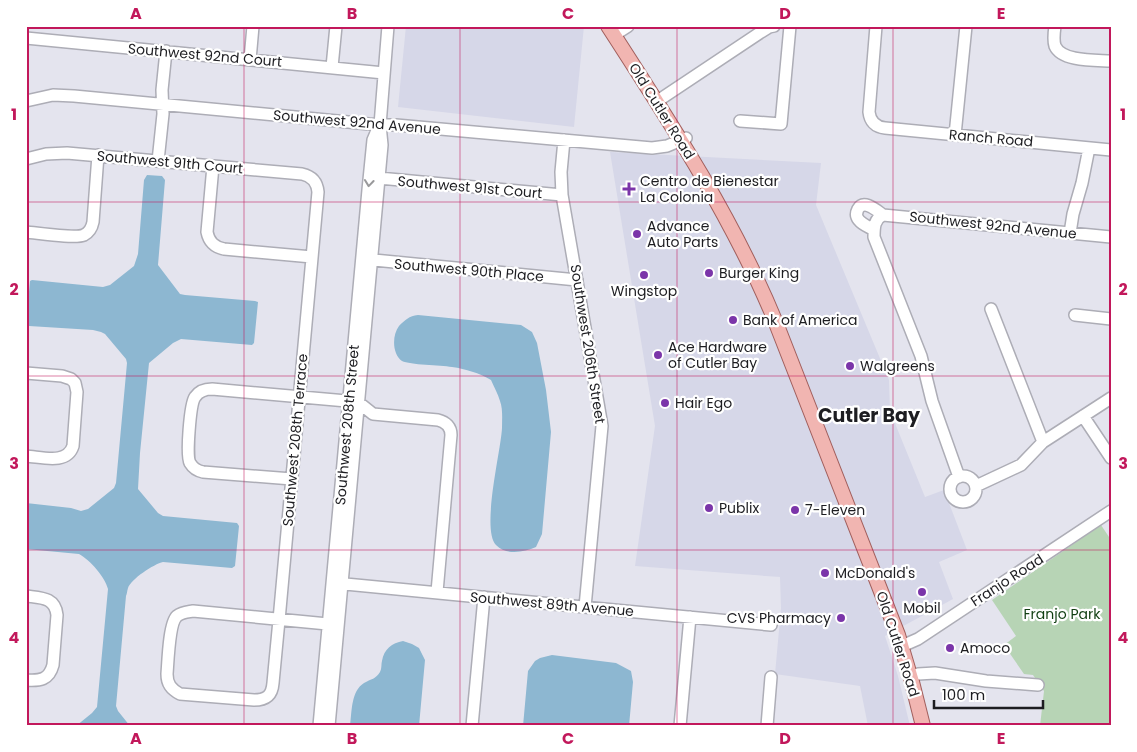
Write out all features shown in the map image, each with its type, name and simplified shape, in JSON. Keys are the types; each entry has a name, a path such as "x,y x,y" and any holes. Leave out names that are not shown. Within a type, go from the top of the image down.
{"main road":[{"name":"Old Cutler Road","path":"617,29 662,98 683,139"},
{"name":"Old Cutler Road","path":"617,29 683,139 727,205 756,268 778,308 793,345 818,420 918,674 930,726"},
{"name":"Old Cutler Road","path":"756,268 760,286 818,420"},
{"path":"781,337 788,344 793,345"},
{"name":"Old Cutler Road","path":"905,645 923,726"}],"street":[{"path":"250,60 253,26"},
{"path":"332,67 336,26"},
{"name":"Southwest 208th Street","path":"366,260 379,178 382,145 380,125 388,26"},
{"path":"662,98 768,27 774,26"},
{"path":"740,121 781,124 790,26"},
{"name":"Ranch Road","path":"876,26 869,107 869,116 873,123 885,128 1111,150"},
{"path":"956,135 966,26"},
{"path":"1055,26 1055,44 1058,51 1062,54 1073,58 1111,61"},
{"name":"Southwest 92nd Court","path":"26,38 384,72"},
{"path":"158,161 166,51"},
{"name":"Southwest 92nd Avenue","path":"26,101 58,95 652,148 663,147 683,139"},
{"name":"Southwest 208th Street","path":"319,726 337,583 366,260 373,140 380,125"},
{"name":"Southwest 206th Street","path":"564,140 561,172 562,196 602,431 585,607"},
{"path":"1070,232 1089,148"},
{"name":"Southwest 91th Court","path":"26,159 60,152 302,174 313,179"},
{"path":"26,232 75,236 86,234 90,230 98,155"},
{"path":"213,166 208,235 217,247 312,257"},
{"name":"Southwest 91st Court","path":"379,178 562,196"},
{"name":"Southwest 208th Terrace","path":"279,620 183,612 175,618 172,626 167,674 171,688 182,694 257,700 270,695 273,686 292,479 299,397 318,190 317,184 313,179"},
{"name":"Southwest 92nd Avenue","path":"960,477 932,401 921,356 874,237 878,221 1070,232 1111,237"},
{"name":"Southwest 90th Place","path":"366,260 577,280"},
{"path":"991,309 1043,442"},
{"path":"1076,316 1111,319"},
{"path":"26,373 64,376 75,383 77,392 73,442 69,454 58,458 26,456"},
{"path":"292,479 205,472 199,471 192,466 188,459 188,450 192,403 197,394 209,389 353,402 373,414 438,420 445,423 451,435 437,592"},
{"path":"976,486 1021,465 1043,442 1111,398"},
{"name":"Southwest 208th Street","path":"337,583 356,422 353,402"},
{"path":"356,422 373,414"},
{"path":"1083,416 1111,458"},
{"path":"964,476 971,479 976,486 973,498 966,502 957,501 951,495 951,486 960,477 964,476"},
{"name":"Franjo Road","path":"905,645 1111,511"},
{"name":"Southwest 89th Avenue","path":"337,583 771,625"},
{"path":"26,596 49,600 56,608 57,615 50,674 37,681 26,680"},
{"path":"472,726 484,597"},
{"path":"680,726 690,617"},
{"path":"279,620 333,624"},
{"name":"Southwest 208th Street","path":"328,726 333,624"},
{"path":"918,674 935,673 986,681 1038,685"},
{"path":"767,726 771,677"}],"shaded area":[{"path":"406,26 584,26 574,127 398,107"},
{"path":"610,152 821,163 816,205 889,380 890,411 925,497 944,490 967,550 939,562 953,599 885,636 898,676 910,726 868,726 860,686 775,674 781,608 780,577 635,566 655,426"}],"green space":[{"name":"Franjo Park","path":"1101,525 1111,540 1111,726 1040,726 1044,691 1033,675 1024,674 1004,645 1016,636 992,600"}],"water":[{"path":"147,175 162,176 165,180 158,265 180,294 258,302 254,343 252,345 181,339 173,343 149,363 140,453 138,489 158,513 163,516 237,523 239,526 235,566 232,568 163,562 133,580 126,596 116,706 130,726 76,726 97,707 108,589 104,579 96,569 79,554 26,549 26,503 71,508 81,511 88,509 114,488 127,363 126,359 105,334 101,332 29,326 26,324 30,281 103,287 110,285 134,266 138,254 144,180"},
{"path":"412,316 521,325 532,332 537,343 546,390 551,432 542,534 536,547 521,551 505,551 496,545 492,536 490,523 491,507 501,439 502,411 491,380 477,373 462,369 402,361 396,354 394,339 399,326"},
{"path":"403,641 419,648 425,660 419,726 350,726 354,696 357,691 364,683 375,678 378,674 387,650 395,643"},
{"path":"552,655 616,663 631,671 633,682 629,726 523,726 528,671 535,661"}],"place":[{"name":"Centro de Bienestar La Colonia","path":"629,189"},
{"name":"Advance Auto Parts","path":"637,234"},
{"name":"Burger King","path":"709,273"},
{"name":"Wingstop","path":"644,275"},
{"name":"Bank of America","path":"733,320"},
{"name":"Ace Hardware of Cutler Bay","path":"658,355"},
{"name":"Walgreens","path":"850,366"},
{"name":"Hair Ego","path":"665,403"},
{"name":"Publix","path":"709,508"},
{"name":"7-Eleven","path":"795,510"},
{"name":"McDonald's","path":"825,573"},
{"name":"Mobil","path":"922,592"},
{"name":"CVS Pharmacy","path":"841,618"},
{"name":"Amoco","path":"950,648"}],"district":[{"name":"Cutler Bay","path":"869,415"}]}
